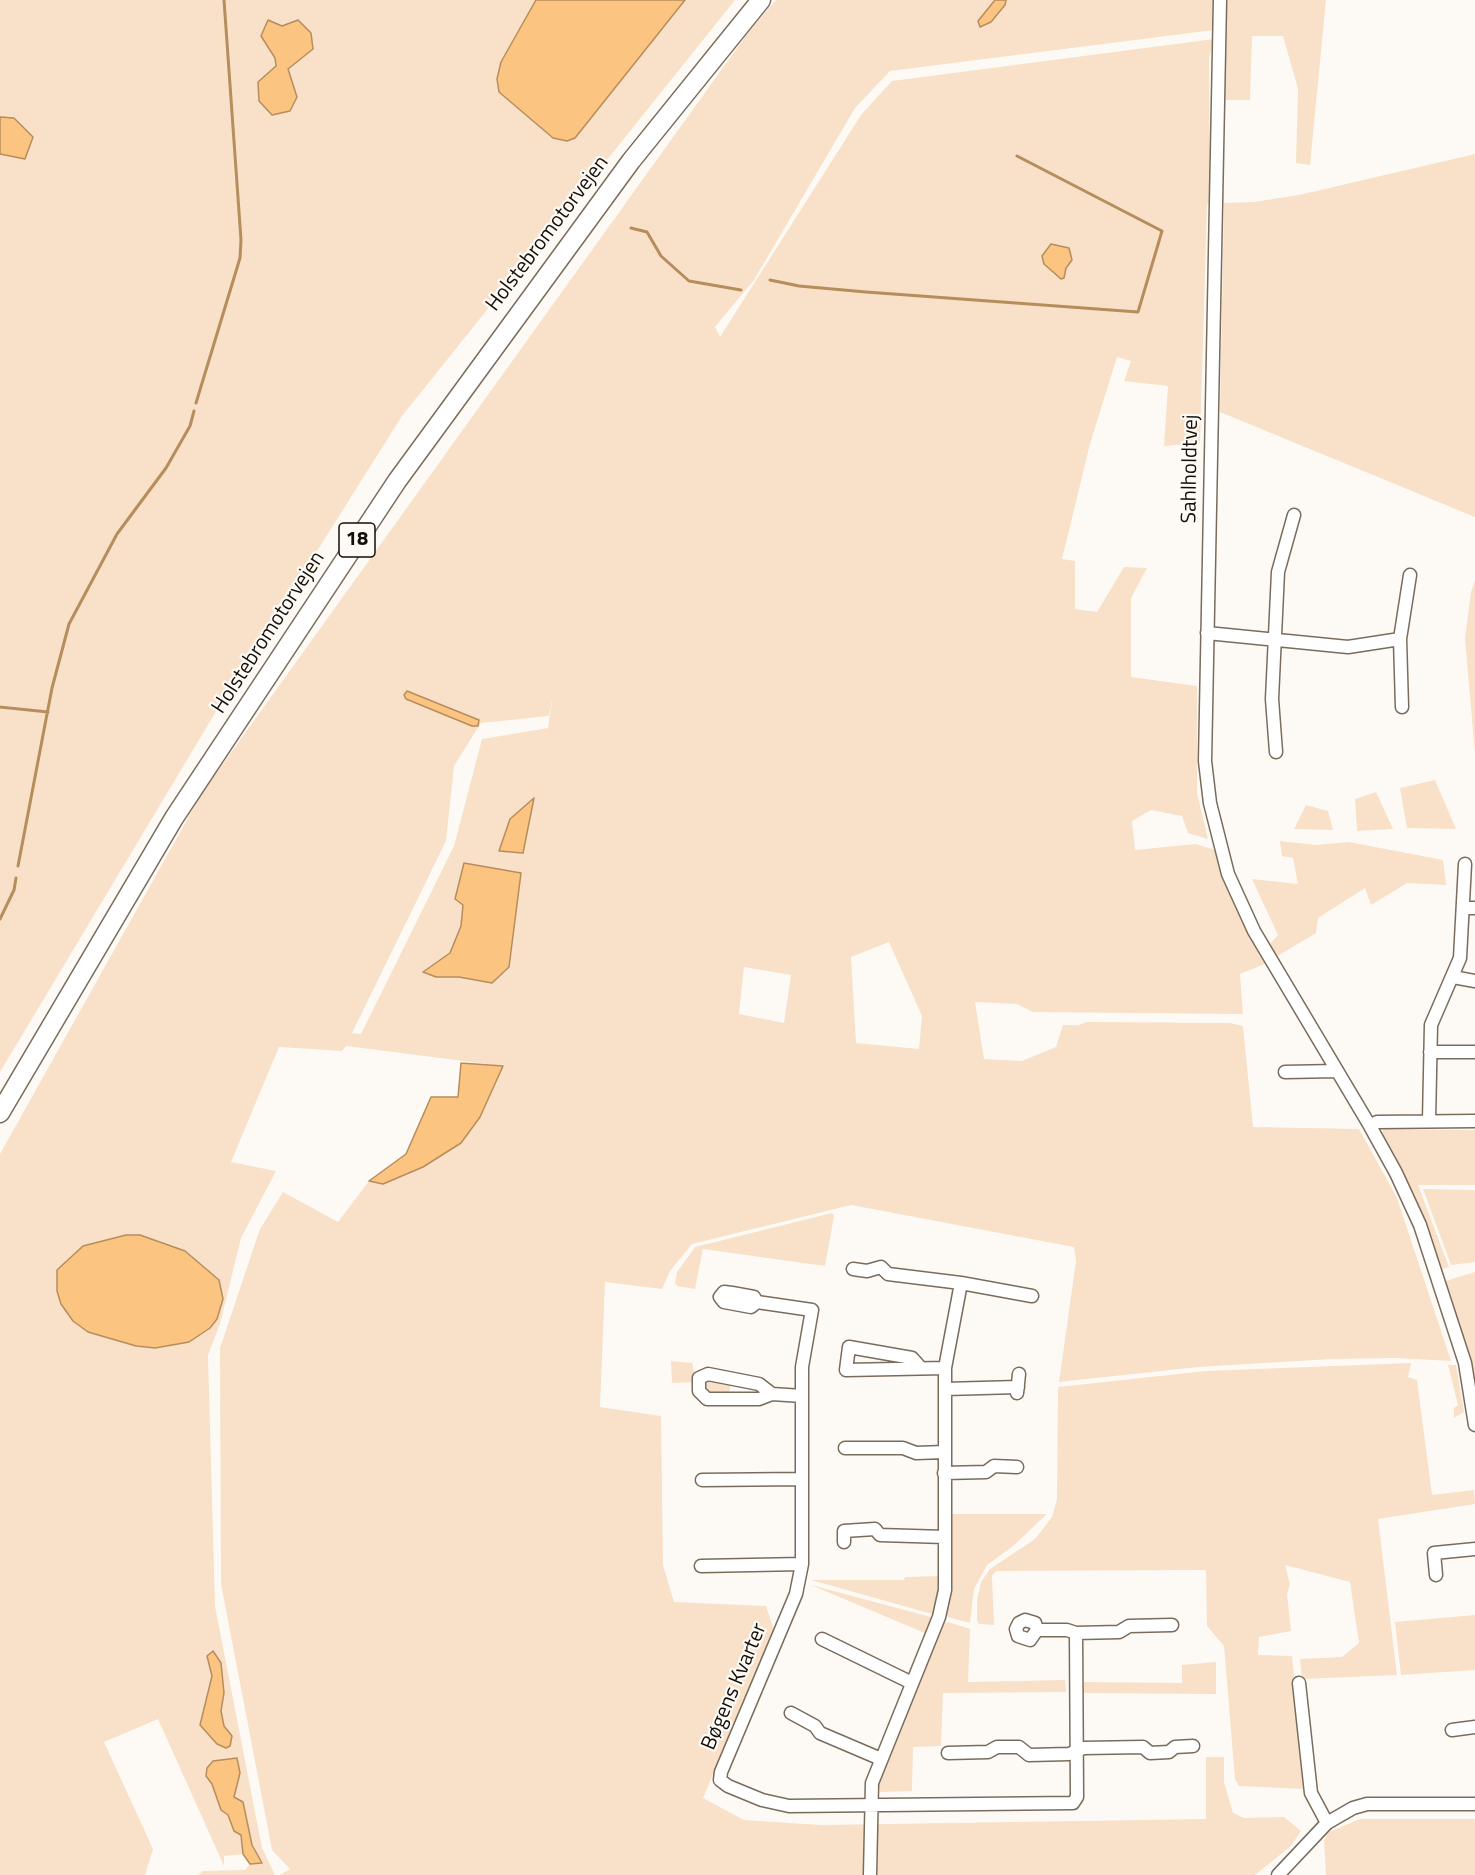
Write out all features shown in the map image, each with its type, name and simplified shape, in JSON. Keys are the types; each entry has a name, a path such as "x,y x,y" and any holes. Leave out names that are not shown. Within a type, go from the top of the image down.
{"highway":[{"name":"Holstebromotorvejen","path":"0,1113 174,818 397,481 631,161 761,0"}],"street":[{"name":"Sahlholdtvej","path":"1220,0 1205,761 1210,803 1228,874 1254,931 1370,1126 1406,1193 1439,1278 1465,1363 1475,1425"},
{"path":"1276,752 1272,699 1278,572 1294,515"},
{"path":"1402,707 1400,639 1410,575"},
{"path":"1207,633 1348,647 1400,639"},
{"path":"1429,1120 1431,1024 1454,977 1460,958 1469,908 1465,864"},
{"path":"1454,977 1475,981"},
{"path":"1430,1052 1475,1052"},
{"path":"1285,1072 1337,1071"},
{"path":"1370,1126 1377,1122 1475,1121"},
{"path":"853,1269 867,1271 881,1267 888,1274 961,1283 1032,1296"},
{"path":"870,1875 872,1783 939,1617 945,1590 945,1368 961,1283"},
{"name":"Bøgens Kvarter","path":"757,1302 812,1310 802,1367 802,1564 796,1594 721,1772 720,1780 728,1786 762,1800 789,1806 1073,1803 1077,1797 1076,1633"},
{"path":"921,1368 912,1358 849,1347 846,1370 945,1368"},
{"path":"772,1395 759,1384 708,1374 699,1378 699,1391 707,1399 759,1399 772,1395 802,1395"},
{"path":"945,1389 1017,1390 1019,1374"},
{"path":"844,1448 903,1448 916,1453 945,1452"},
{"path":"944,1473 986,1472 994,1466 1017,1467"},
{"path":"702,1480 802,1479"},
{"path":"844,1542 844,1531 875,1529 880,1535 945,1537"},
{"path":"1436,1575 1434,1554 1475,1549"},
{"path":"701,1566 802,1564"},
{"path":"1037,1630 1067,1630 1076,1633 1119,1632 1129,1626 1172,1625"},
{"path":"822,1639 912,1683"},
{"path":"1299,1683 1311,1793 1327,1822"},
{"path":"791,1713 815,1726 820,1732 881,1759"},
{"path":"1452,1731 1475,1727"},
{"path":"948,1753 988,1752 997,1747 1019,1748 1029,1755 1069,1754 1084,1748 1143,1747 1150,1753 1169,1752 1176,1747 1193,1746"},
{"path":"1278,1875 1327,1822 1344,1812 1367,1804 1475,1804"}],"shaded area":[{"path":"0,0 536,0 501,62 497,79 499,92 553,138 575,138 685,0 735,0 402,416 217,710 0,1072 0,706 40,710 0,705"},
{"path":"536,0 685,0 575,138 567,141 553,138 499,92 497,79 501,62"},
{"path":"776,0 1215,0 1214,30 890,71 855,108 754,280 715,327 720,337 861,115 892,81 1214,39 1209,58 1210,200 1207,205 1200,443 1164,446 1168,386 1124,381 1131,361 1117,357 1090,444 1062,559 1075,561 1075,609 1097,612 1124,567 1147,568 1131,598 1131,677 1197,686 1197,793 1208,839 1188,833 1182,816 1151,810 1132,821 1135,850 1195,844 1216,850 1229,893 1248,934 1267,963 1240,974 1243,1014 1033,1012 1017,1004 975,1002 984,1059 1022,1061 1056,1047 1063,1025 1079,1025 1086,1022 1230,1023 1243,1026 1253,1127 1359,1129 1397,1198 1451,1361 1396,1358 1331,1359 1198,1367 1059,1382 1076,1261 1074,1247 851,1205 692,1244 670,1271 662,1289 605,1282 600,1407 661,1416 663,1565 674,1602 766,1606 774,1630 703,1798 744,1820 821,1825 1206,1819 1206,1757 1224,1757 1224,1782 1233,1813 1244,1818 1284,1817 1301,1831 1291,1846 1255,1875 280,1875 290,1869 272,1850 221,1584 220,1348 260,1229 283,1192 338,1222 369,1181 383,1184 503,1066 346,1046 342,1051 279,1047 231,1162 276,1171 241,1238 220,1324 208,1355 215,1606 262,1848 275,1875 198,1875 203,1871 245,1870 250,1864 243,1854 224,1856 224,1866 158,1719 104,1742 153,1849 145,1875 0,1875 0,1154 202,793 750,30","holes":["553,694 548,728 482,739 454,846 361,1034 352,1033 446,841 454,766 481,723 549,716","889,942 922,1016 919,1049 856,1043 851,957","744,967 791,975 784,1023 739,1014"]},
{"path":"995,0 1006,0 1005,5 991,22 980,27 978,21"},
{"path":"1226,0 1326,0 1310,165 1296,163 1298,89 1283,36 1252,36 1250,100 1224,100"},
{"path":"268,20 282,26 298,20 311,33 313,49 288,69 297,97 290,111 272,115 259,101 258,82 276,66 275,58 261,36"},
{"path":"0,117 14,118 33,137 25,159 0,154"},
{"path":"1475,154 1475,517 1220,412 1224,203 1254,202 1299,195"},
{"path":"1051,244 1069,248 1072,260 1066,268 1064,278 1061,279 1044,264 1042,256"},
{"path":"1475,580 1475,754 1465,638 1471,592"},
{"path":"407,691 479,720 478,726 472,726 406,699 404,695"},
{"path":"1435,780 1456,829 1407,828 1400,788"},
{"path":"1376,792 1393,829 1357,831 1355,799"},
{"path":"534,798 523,853 499,851 510,819"},
{"path":"1306,805 1328,811 1333,830 1294,829"},
{"path":"1280,841 1317,845 1349,842 1443,860 1446,885 1407,883 1371,905 1365,888 1318,918 1316,933 1276,957 1270,944 1278,935 1252,879 1298,884 1293,858 1282,856"},
{"path":"464,863 521,873 509,967 492,983 459,977 436,977 423,972 450,953 461,926 463,905 455,899"},
{"path":"461,1063 503,1066 480,1117 461,1143 423,1167 383,1184 369,1181 406,1154 431,1097 458,1097"},
{"path":"1383,1129 1475,1130 1475,1185 1418,1185 1449,1267 1442,1269 1409,1187 1382,1136"},
{"path":"1423,1189 1475,1190 1475,1262 1451,1265"},
{"path":"832,1213 834,1216 825,1266 703,1249 695,1289 677,1286 675,1283 677,1272 695,1247"},
{"path":"126,1235 140,1235 185,1251 219,1280 223,1299 217,1319 210,1328 189,1342 155,1348 136,1346 88,1332 73,1321 61,1304 57,1291 57,1270 83,1246"},
{"path":"1475,1272 1475,1382 1445,1281"},
{"path":"671,1361 692,1363 696,1382 672,1383"},
{"path":"1411,1363 1408,1377 1417,1380 1432,1495 1474,1490 1475,1504 1378,1519 1397,1675 1302,1679 1300,1659 1342,1657 1359,1643 1350,1582 1285,1565 1290,1584 1287,1594 1291,1631 1259,1637 1258,1655 1292,1656 1305,1789 1239,1786 1235,1779 1224,1646 1207,1626 1206,1570 996,1571 992,1576 994,1625 979,1624 977,1621 977,1600 981,1582 990,1569 1035,1539 1052,1517 1057,1499 1058,1387 1206,1371"},
{"path":"1448,1365 1456,1365 1464,1412 1454,1418 1454,1408 1458,1405"},
{"path":"708,1378 731,1382 729,1394 708,1394 705,1391 705,1381"},
{"path":"950,1514 1047,1514 1012,1547 987,1565 974,1589 970,1623 948,1617 946,1614 949,1592"},
{"path":"940,1576 935,1612 932,1614 811,1580 904,1580 905,1577"},
{"path":"811,1585 931,1617 933,1620 927,1634"},
{"path":"1475,1615 1475,1670 1401,1675 1395,1622"},
{"path":"948,1622 970,1629 968,1682 1065,1680 1066,1692 943,1693 941,1746 913,1747 912,1791 880,1792 878,1782 943,1623"},
{"path":"213,1651 221,1663 224,1693 221,1711 224,1726 232,1736 230,1746 226,1748 217,1744 200,1725 212,1676 207,1656"},
{"path":"1216,1662 1216,1694 1084,1693 1084,1682 1182,1683 1182,1665"},
{"path":"237,1758 240,1773 234,1797 243,1802 252,1845 262,1863 250,1864 243,1854 241,1835 234,1831 228,1815 221,1810 212,1784 206,1776 207,1768 213,1761"},
{"path":"1360,1819 1475,1819 1475,1875 1326,1875 1324,1840 1329,1832"}],"waterway":[{"path":"196,403 240,258 241,240 224,0"},
{"path":"770,280 799,286 866,292 1138,312 1162,231 1017,156"},
{"path":"631,228 647,232 661,256 689,281 741,290"},
{"path":"18,866 52,688 69,624 117,534 166,468 190,426 194,411"},
{"path":"0,707 48,712"},
{"path":"0,919 14,890 16,878"}]}
